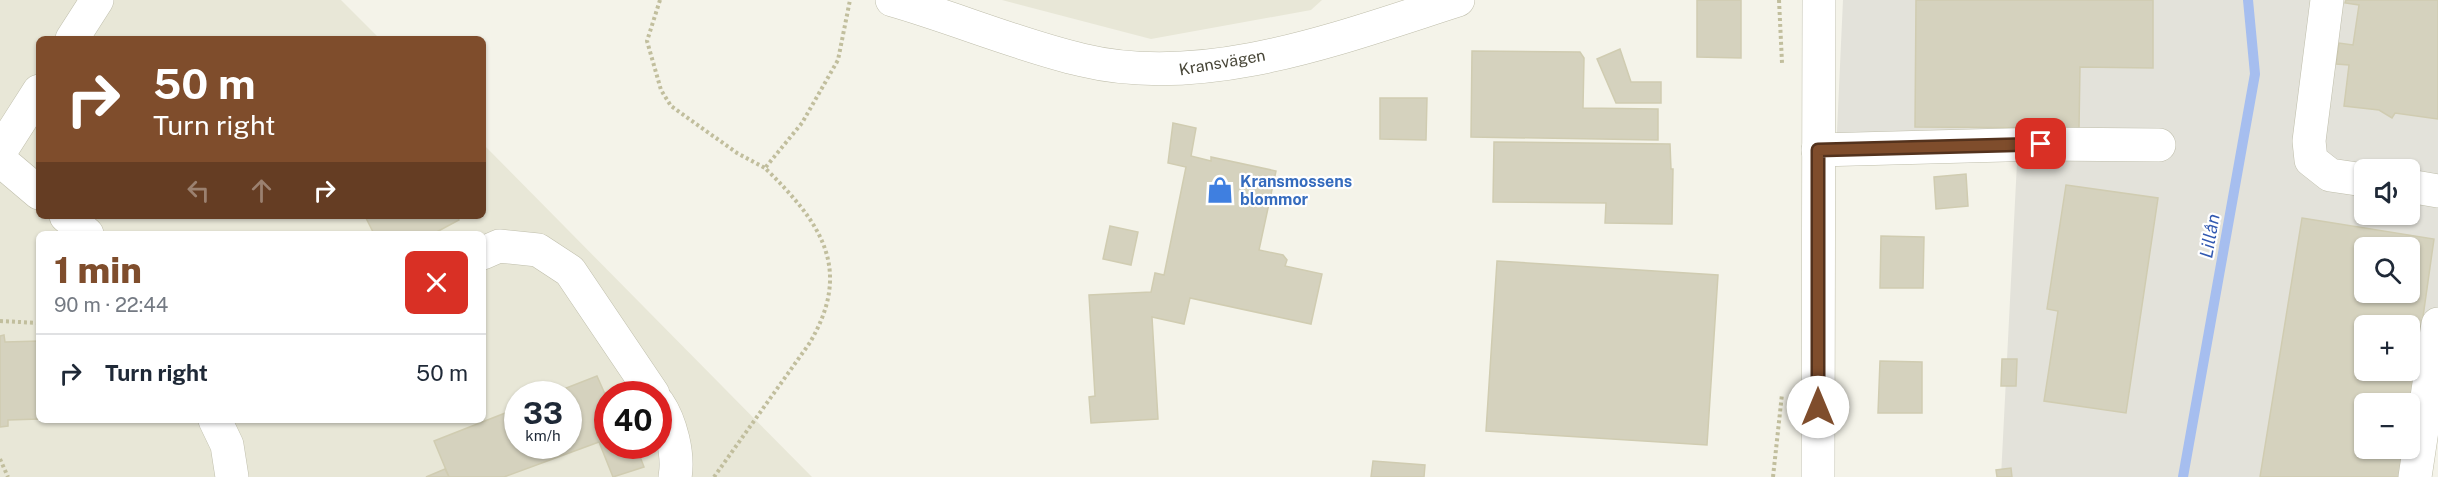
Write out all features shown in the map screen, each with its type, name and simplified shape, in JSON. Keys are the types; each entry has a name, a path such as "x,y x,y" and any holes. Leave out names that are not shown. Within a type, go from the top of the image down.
{"street":[{"path":"74,36 97,0"},
{"name":"Kransvägen","path":"909,2 1083,61 1169,71 1250,59 1354,33 1458,0"},
{"path":"1818,477 1819,0"},
{"path":"2327,0 2309,141 2311,160 2330,175 2354,179"},
{"path":"0,152 36,96"},
{"path":"1818,150 2041,144 2158,145"},
{"path":"0,160 36,190"},
{"path":"2420,188 2438,191"},
{"path":"70,219 84,231"},
{"path":"486,252 499,246 538,250 570,271 643,381"},
{"path":"2415,477 2438,324"},
{"path":"216,423 227,446 232,477"},
{"path":"672,440 678,464 675,477"}],"path":[{"path":"660,0 647,41 661,90 671,106 737,153 765,168 787,190 822,241 831,270 829,299 822,322 809,344 714,477"},
{"path":"765,168 802,123 838,60 850,0"},
{"path":"0,321 36,323"},
{"path":"0,459 8,477"}],"shaded area":[{"path":"0,0 341,0 377,36 36,36 36,219 486,219 486,147 812,477 0,477"},
{"path":"1002,0 1322,0 1311,10 1151,39"},
{"path":"1843,0 2438,0 2438,418 2429,477 2001,477 2018,143 1836,153"}],"building":[{"path":"1697,0 1741,0 1741,58 1697,57"},
{"path":"1916,0 2153,0 2153,68 2080,67 2079,128 1915,127"},
{"path":"2346,0 2438,0 2438,119 2395,113 2392,118 2379,110 2344,106 2349,65 2336,64 2339,43 2353,45 2359,5 2345,3"},
{"path":"1620,49 1631,82 1661,82 1661,103 1616,103 1597,59"},
{"path":"1472,51 1580,52 1584,58 1583,108 1658,109 1658,140 1471,137"},
{"path":"1380,98 1427,98 1426,140 1380,139"},
{"path":"1173,123 1196,128 1191,156 1211,161 1211,157 1276,171 1259,250 1283,255 1287,260 1285,266 1322,274 1311,324 1190,298 1184,324 1152,317 1158,419 1091,423 1089,397 1095,396 1089,295 1151,292 1155,273 1164,275 1186,167 1168,163"},
{"path":"1494,142 1670,144 1671,169 1673,169 1672,224 1605,223 1606,203 1493,202"},
{"path":"1966,174 1968,206 1936,209 1934,177"},
{"path":"2066,185 2158,198 2126,413 2044,401 2058,311 2047,309"},
{"path":"2302,218 2434,239 2420,338 2420,315 2354,315 2354,381 2414,381 2412,393 2354,393 2354,459 2402,459 2400,477 2260,477"},
{"path":"366,219 459,220 439,231 372,231"},
{"path":"1110,226 1138,232 1131,265 1103,259"},
{"path":"1881,236 1924,237 1923,288 1880,288"},
{"path":"1497,261 1718,275 1707,445 1486,431"},
{"path":"4,335 5,342 36,341 36,419 8,420 8,426 0,427 0,336"},
{"path":"2002,359 2017,359 2016,386 2001,386"},
{"path":"1880,361 1922,362 1922,413 1878,413"},
{"path":"597,376 599,381 594,381 594,444 582,448 582,382"},
{"path":"504,414 504,459 553,459 504,477 449,477 434,441 480,423 486,423 486,421"},
{"path":"606,459 641,459 644,467 613,477"},
{"path":"1373,461 1425,465 1424,477 1371,477"},
{"path":"2011,468 2012,477 1997,477 1996,470"},
{"path":"445,469 449,477 426,477"}],"waterway":[{"name":"Lillån","path":"2183,477 2255,74 2248,0"}],"place":[{"name":"Kransmossens blommor","path":"1220,190"}],"route":[{"path":"1818,407 1818,150 2041,144"}]}
